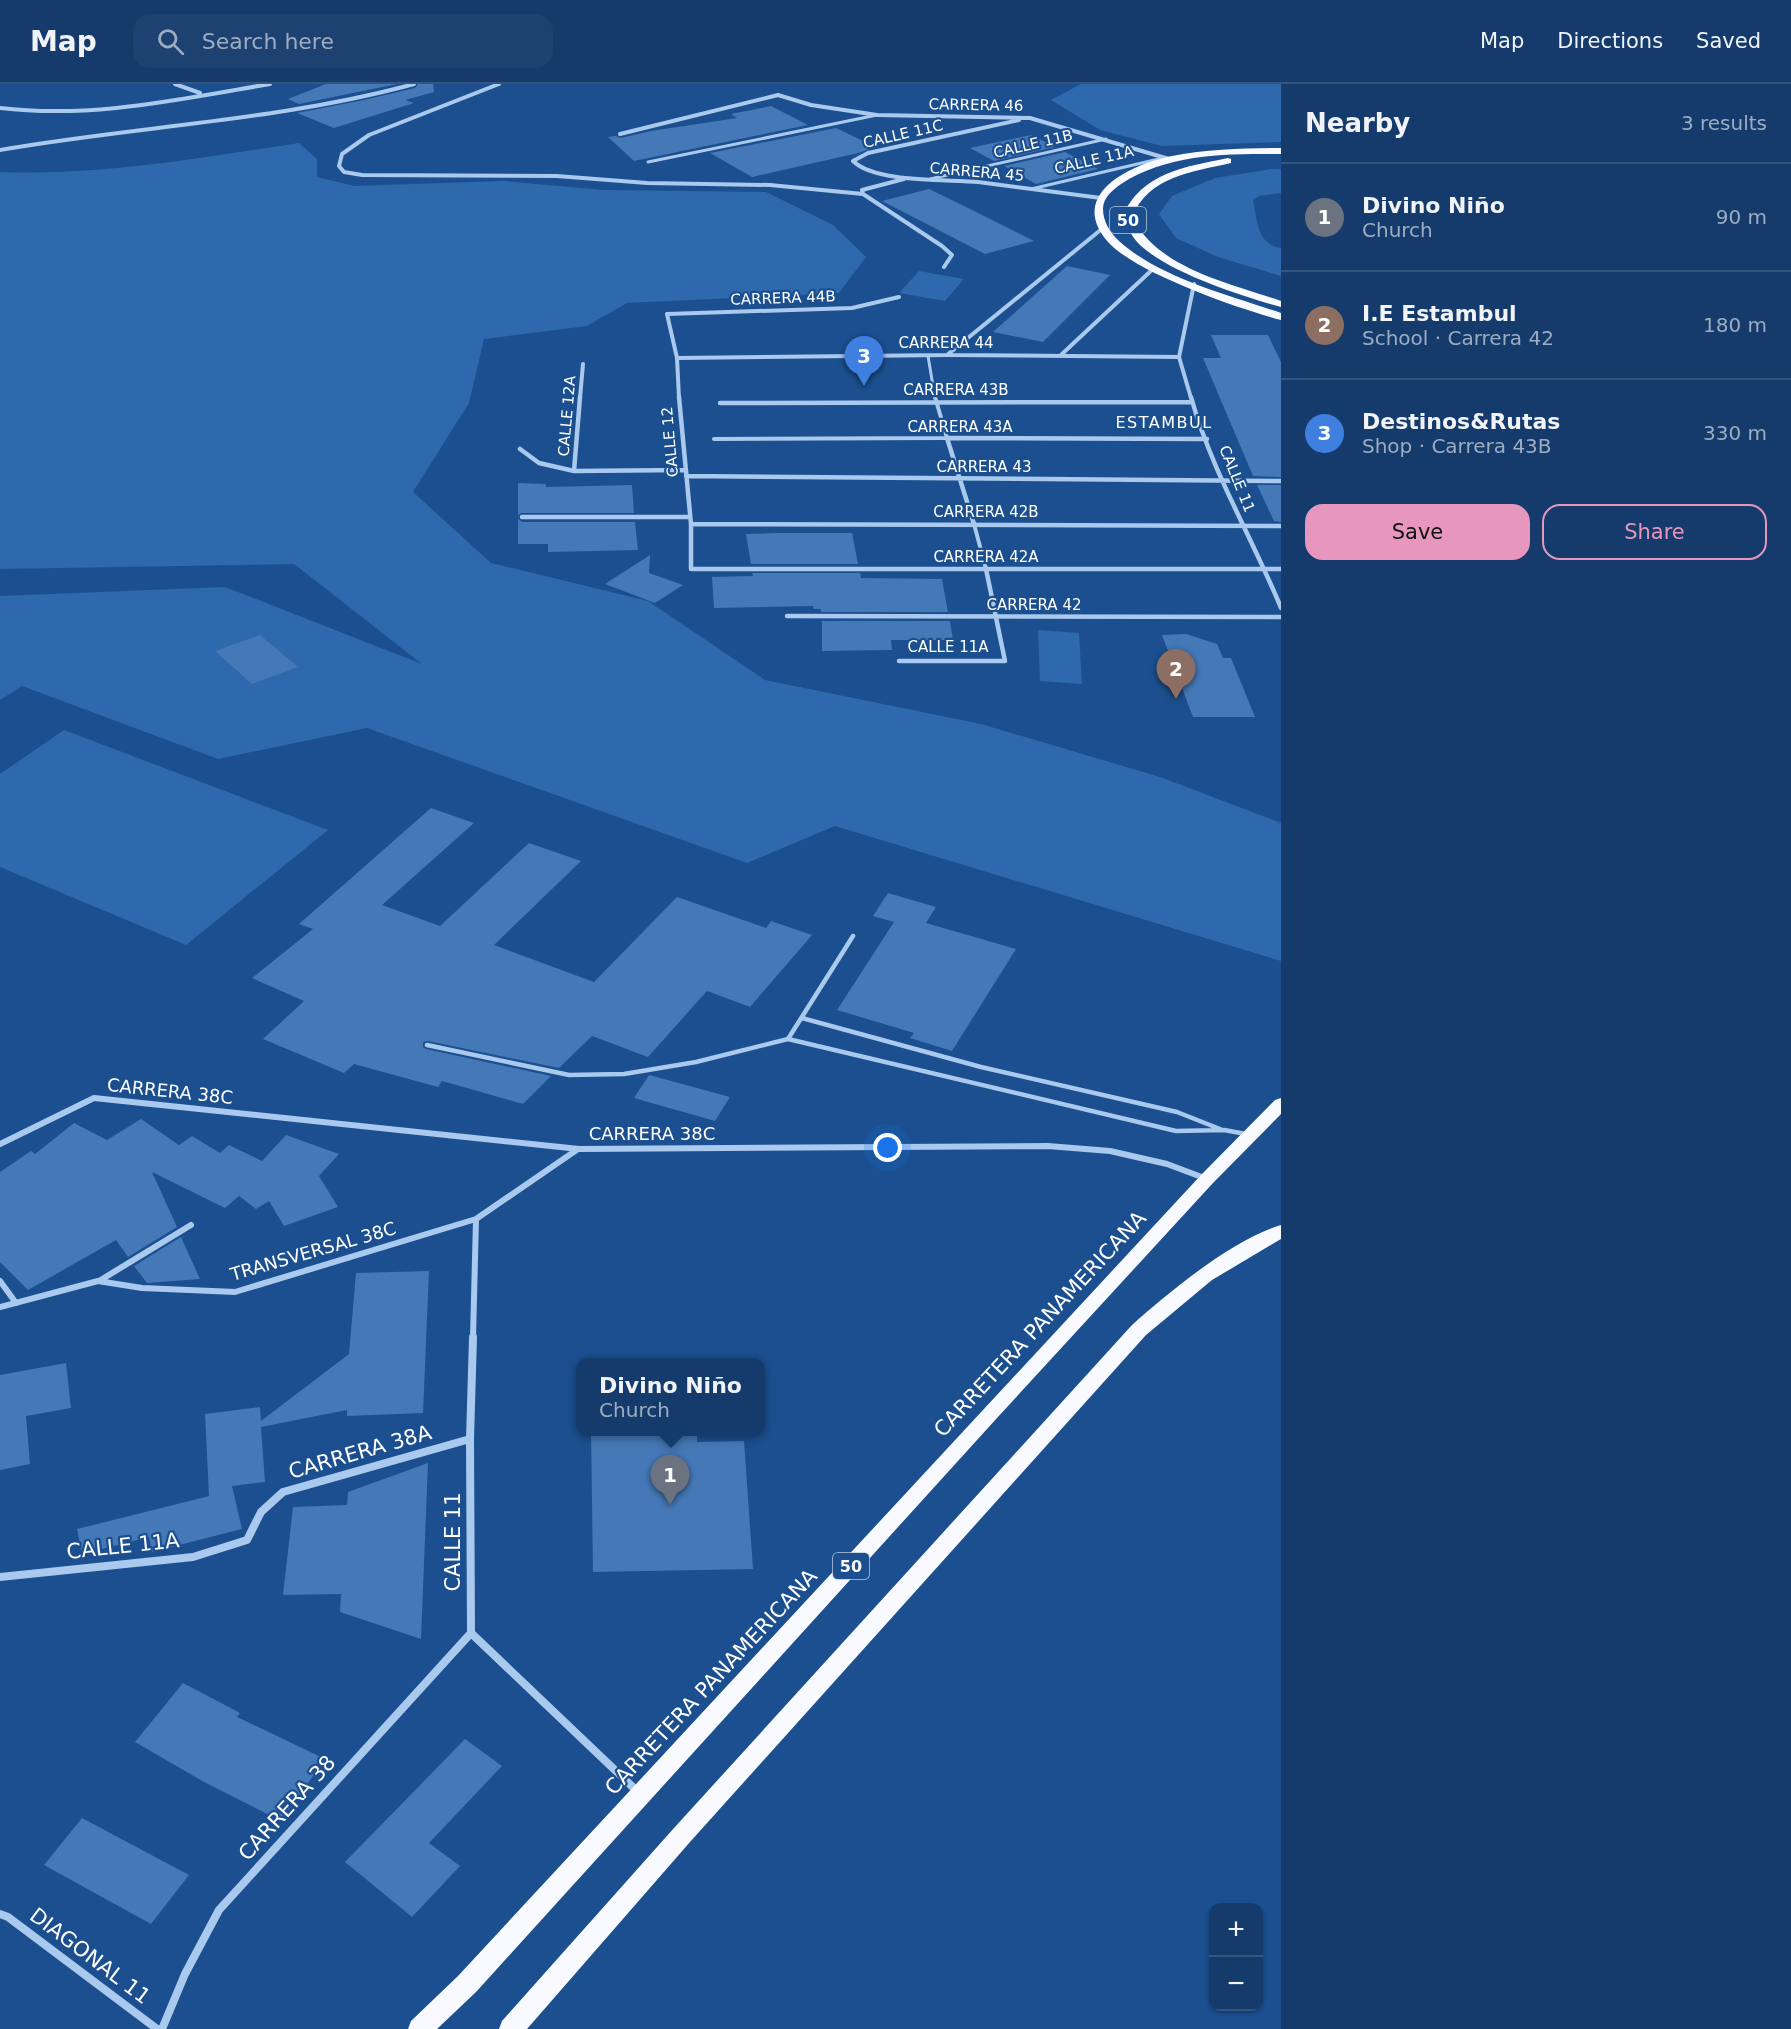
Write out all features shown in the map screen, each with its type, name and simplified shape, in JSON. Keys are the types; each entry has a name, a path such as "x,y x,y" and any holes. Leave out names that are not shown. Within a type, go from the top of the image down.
{"highway":[{"name":"50","path":"1281,151 1199,154 1166,158 1114,186 1101,198 1098,211 1103,228 1114,243 1129,255 1154,268 1281,317"},
{"name":"50","path":"1281,158 1227,162 1180,171 1139,194 1130,206 1127,217 1135,233 1146,246 1165,258 1281,304"},
{"name":"CARRETERA PANAMERICANA","path":"420,2029 466,1984 1207,1179 1280,1105"},
{"path":"511,2029 690,1826 1139,1330 1175,1297 1213,1269 1281,1231"}],"street":[{"path":"175,84 202,94"},
{"path":"0,108 44,112 77,111 130,106 270,84"},
{"path":"0,150 70,137 283,115 370,98 413,84"},
{"path":"498,84 369,135 342,154 339,165 344,172 362,175 557,176 646,183 770,185 863,194 874,204 937,241 952,255 944,267"},
{"name":"CARRERA 46","path":"620,134 778,95 811,105 877,115 1030,118 1166,158"},
{"path":"648,162 877,115"},
{"name":"CALLE 11C","path":"853,161 868,153 1030,118"},
{"name":"CALLE 11B","path":"930,179 1106,140"},
{"name":"CALLE 11A","path":"1031,189 1166,158"},
{"name":"CARRERA 45","path":"853,161 859,167 873,172 908,178 976,182 1101,198"},
{"path":"863,194 862,190 908,178"},
{"path":"947,355 1103,228"},
{"path":"1062,355 1154,268"},
{"name":"CALLE 11","path":"1194,284 1179,357 1192,402 1221,480 1241,525 1265,569 1281,608"},
{"name":"CARRERA 44B","path":"667,314 852,308 899,297"},
{"name":"CALLE 12","path":"667,314 677,358 682,439 691,524 691,569"},
{"name":"CARRERA 44","path":"677,358 947,355 1179,357"},
{"name":"CALLE 11A","path":"899,661 1005,661 986,569 936,402 928,356"},
{"name":"CALLE 12A","path":"574,471 583,364"},
{"name":"CARRERA 43B","path":"720,403 1192,402"},
{"name":"CARRERA 43A","path":"714,439 1207,439"},
{"path":"520,449 539,463 574,471 686,470"},
{"name":"CARRERA 43","path":"686,477 1281,481"},
{"path":"522,517 690,517"},
{"name":"CARRERA 42B","path":"691,524 1281,526"},
{"name":"CARRERA 42A","path":"691,569 1281,569"},
{"name":"CARRERA 42","path":"787,616 1281,617"},
{"name":"CARRERA 38C","path":"0,1144 94,1098 579,1149 1048,1146 1110,1150 1167,1164 1207,1179"},
{"name":"TRANSVERSAL 38C","path":"0,1307 98,1281 142,1288 235,1292 476,1219 579,1149"},
{"name":"CALLE 11","path":"471,1632 470,1439 476,1219"},
{"path":"98,1281 191,1225"},
{"path":"0,1281 16,1303"},
{"name":"CARRERA 38A","path":"247,1540 261,1512 283,1492 470,1439"},
{"name":"CALLE 11A","path":"0,1577 193,1557 247,1540"},
{"path":"471,1632 640,1794"},
{"name":"CARRERA 38","path":"162,2029 185,1974 219,1910 471,1632"},
{"name":"DIAGONAL 11","path":"0,1914 8,1917 157,2029"}],"lane":[{"path":"788,1039 853,936"},
{"path":"802,1018 981,1067 1177,1112 1224,1130 1252,1135"},
{"path":"427,1045 569,1075 624,1074 696,1062 788,1039 1176,1131 1224,1130"}],"shaded area":[{"path":"1081,84 1281,84 1281,142 1162,146 1100,130 1051,100"},
{"path":"299,143 317,159 317,177 354,186 503,181 604,190 766,192 833,225 866,257 839,293 627,303 587,326 484,339 469,403 413,492 491,563 648,601 765,680 981,724 1160,777 1281,823 1281,961 835,826 747,863 367,728 218,759 22,686 0,700 0,596 225,587 422,664 294,564 0,569 0,172 37,173 112,169"},
{"path":"1281,169 1281,193 1259,196 1253,200 1257,223 1263,237 1273,246 1281,248 1281,276 1218,257 1176,238 1159,214 1172,196 1215,178"},
{"path":"919,271 964,279 945,301 899,293"},
{"path":"1038,630 1079,633 1082,684 1040,681"},
{"path":"64,730 328,830 186,945 0,867 0,774"}],"building":[{"path":"326,84 397,84 299,104 288,99"},
{"path":"418,84 433,84 434,92 405,100 414,103 334,128 297,113 415,88"},
{"path":"771,106 808,125 634,161 608,137 621,138 651,131 737,118 731,114"},
{"path":"836,128 876,147 752,177 710,153"},
{"path":"1031,135 1055,147 994,161 970,148"},
{"path":"1065,152 1098,169 1036,184 1004,166"},
{"path":"929,189 1034,241 985,254 882,201"},
{"path":"1067,266 1110,275 1043,342 993,332"},
{"path":"1211,335 1268,335 1281,362 1281,477 1253,476 1203,358 1221,358"},
{"path":"518,483 546,484 546,487 632,485 634,513 522,513 518,515"},
{"path":"1257,485 1281,485 1281,522 1274,521"},
{"path":"518,519 522,522 635,522 638,550 548,552 548,544 518,544"},
{"path":"852,533 858,564 751,564 746,534"},
{"path":"650,555 649,573 683,585 655,603 605,584"},
{"path":"752,573 860,573 861,578 942,579 948,612 821,612 821,609 814,609 813,606 714,608 712,577 753,576"},
{"path":"822,621 950,621 953,640 891,640 892,650 822,651"},
{"path":"1186,634 1217,644 1223,658 1231,658 1255,717 1193,717 1162,635"},
{"path":"260,635 298,667 252,684 215,651"},
{"path":"431,808 474,823 382,905 440,926 529,843 581,861 494,945 594,982 677,897 766,928 771,921 812,935 750,1007 707,991 648,1057 592,1036 559,1068 428,1041 423,1042 423,1047 426,1049 551,1076 523,1104 442,1081 438,1087 354,1064 344,1073 263,1039 304,1001 252,978 313,929 299,924"},
{"path":"888,893 936,907 926,923 1016,949 952,1051 910,1038 914,1033 837,1010 894,922 873,916"},
{"path":"649,1075 730,1097 715,1121 634,1098"},
{"path":"141,1119 179,1145 192,1136 220,1153 229,1145 262,1161 286,1135 339,1154 319,1176 338,1207 284,1226 269,1201 256,1209 239,1196 225,1208 152,1172 177,1227 128,1257 116,1240 28,1290 0,1262 0,1172 31,1151 35,1154 74,1123 107,1140"},
{"path":"181,1237 200,1279 147,1283 134,1266"},
{"path":"429,1271 423,1413 347,1416 347,1410 261,1427 265,1482 232,1486 242,1529 152,1552 149,1537 82,1554 77,1529 209,1496 205,1414 260,1407 261,1421 349,1354 356,1273"},
{"path":"66,1363 71,1408 26,1416 30,1464 0,1470 0,1375"},
{"path":"591,1436 697,1436 697,1442 744,1441 753,1569 593,1572"},
{"path":"428,1463 421,1639 340,1612 341,1594 283,1595 293,1507 347,1505 348,1492"},
{"path":"183,1683 240,1713 237,1717 325,1759 281,1821 204,1782 135,1742"},
{"path":"465,1739 502,1766 429,1843 460,1866 412,1917 345,1862"},
{"path":"82,1818 189,1875 151,1924 44,1865"}],"place":[{"name":"Destinos&Rutas","path":"864,386"},
{"name":"I.E Estambul","path":"1176,699"},
{"name":"Divino Niño","path":"670,1505"}],"district":[{"name":"ESTAMBUL","path":"1164,422"}]}
